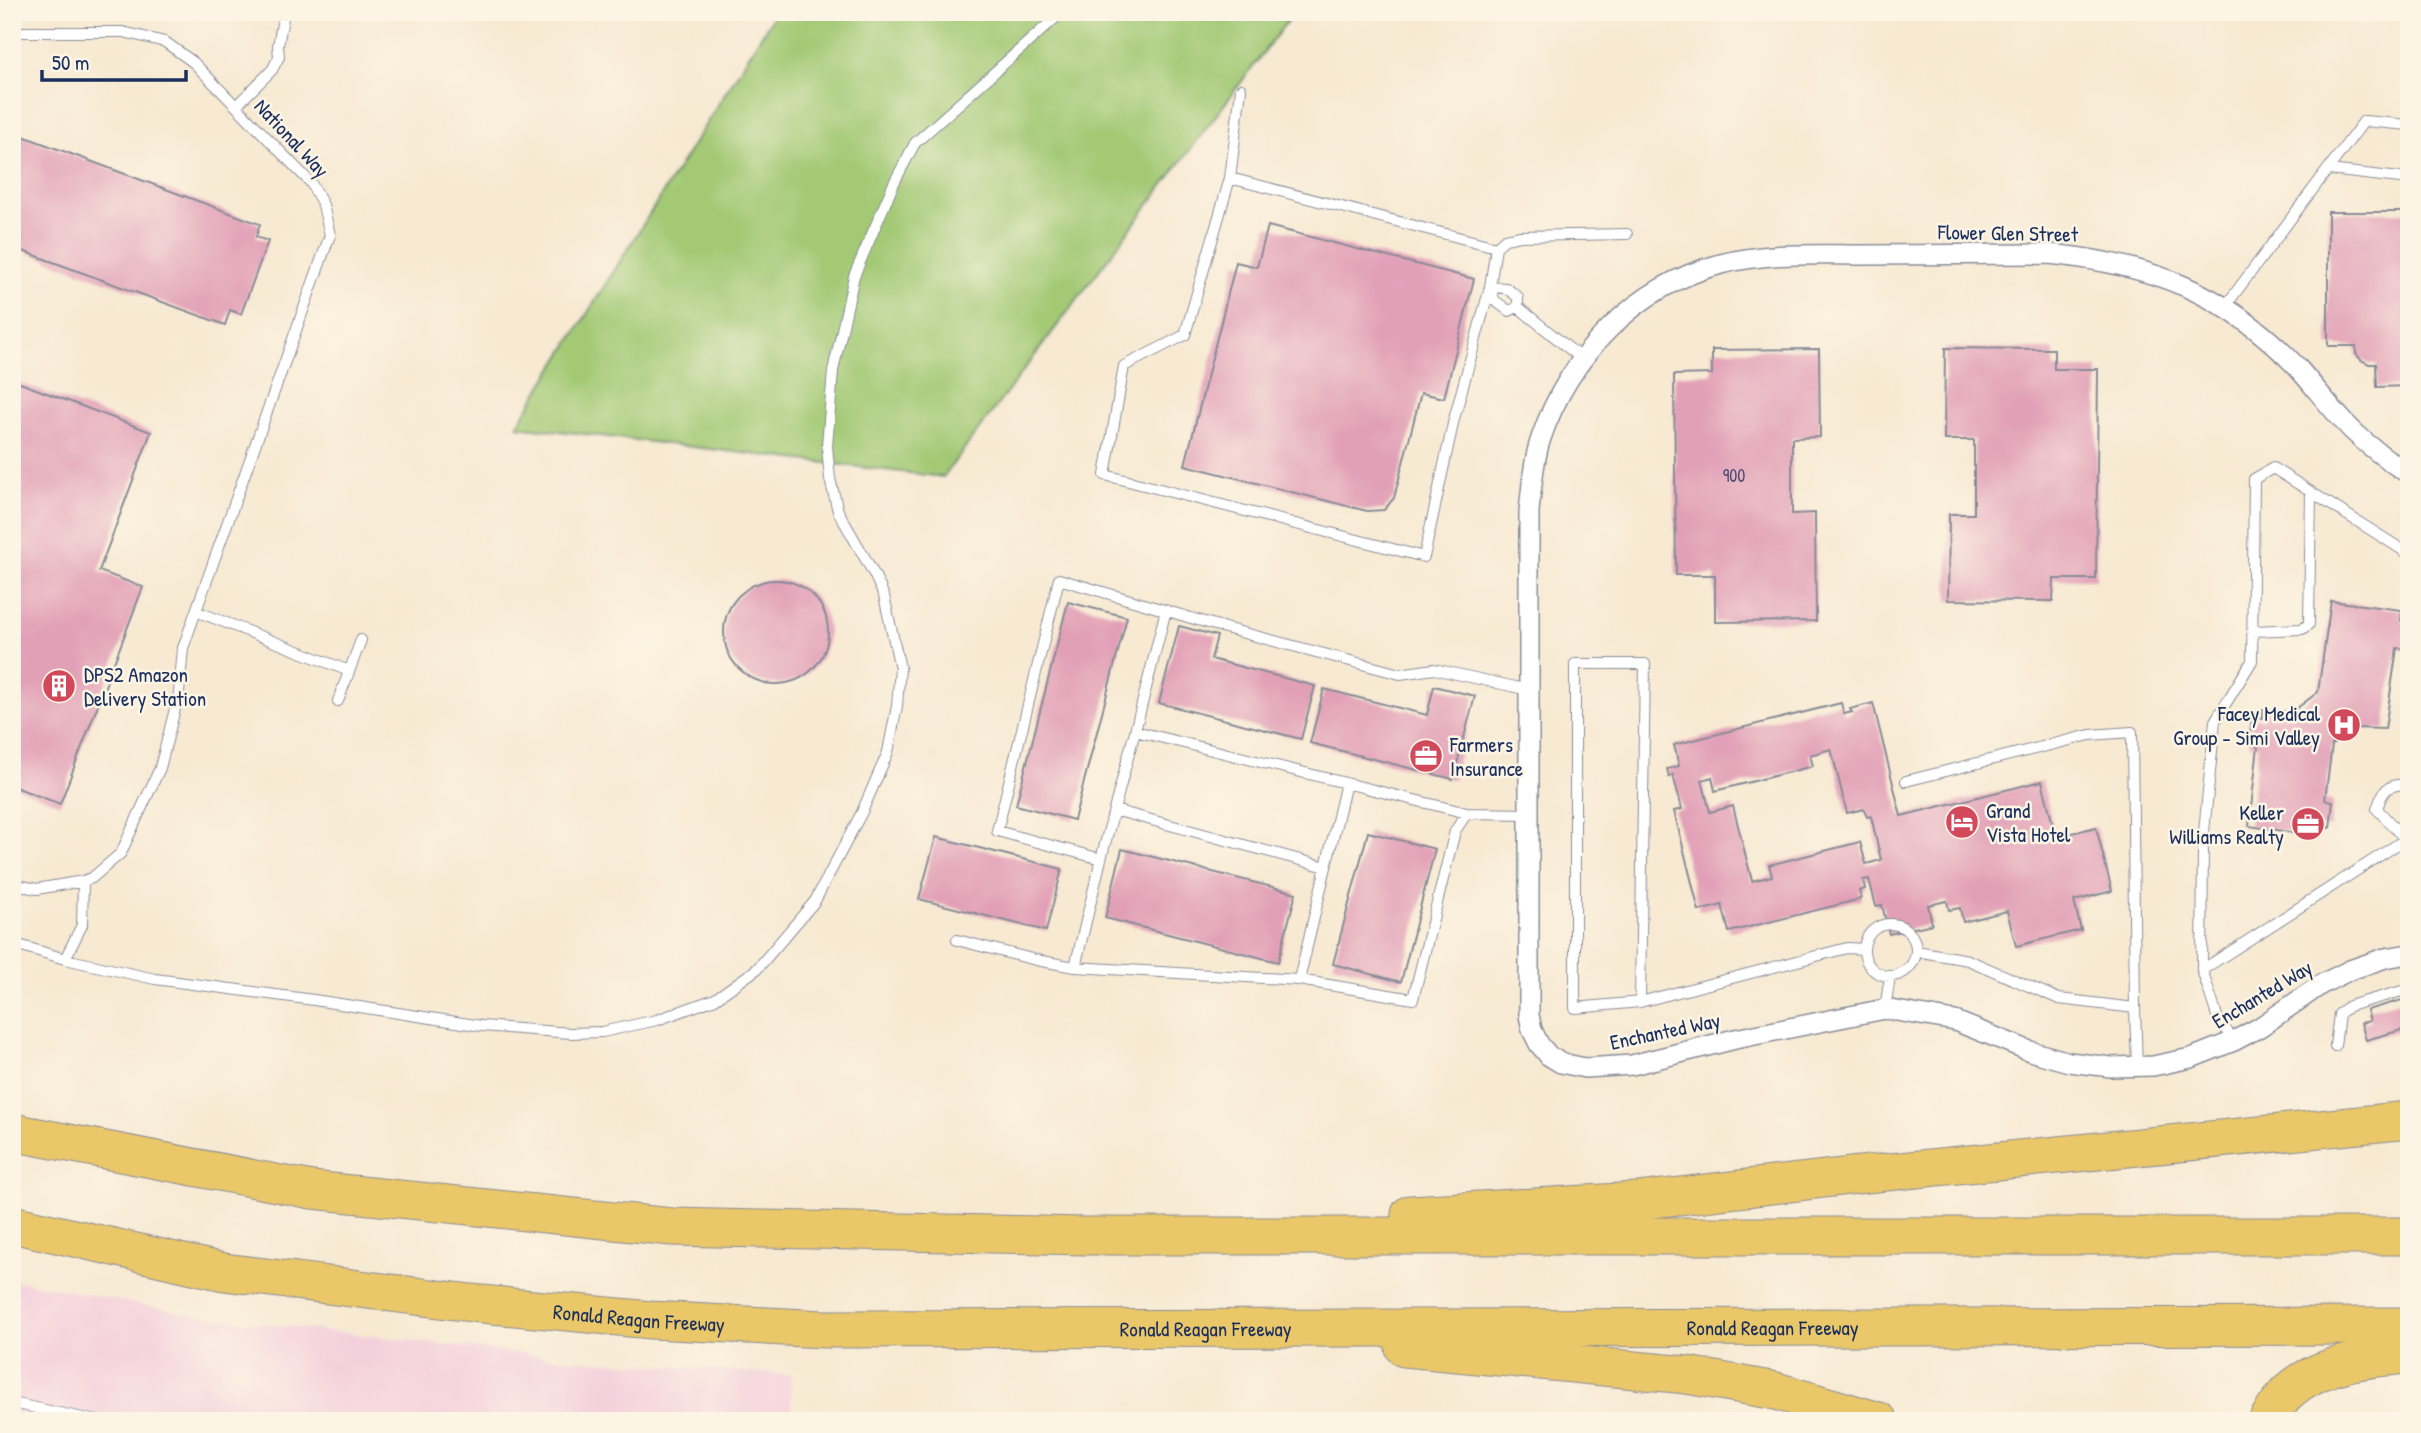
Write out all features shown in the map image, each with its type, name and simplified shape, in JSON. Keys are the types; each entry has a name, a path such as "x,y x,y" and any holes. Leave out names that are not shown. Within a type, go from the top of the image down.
{"highway":[{"path":"1085,1236 1637,1201 1858,1175 2409,1120"},
{"path":"12,1132 312,1190 672,1227 1085,1236 2409,1234"},
{"name":"Ronald Reagan Freeway","path":"12,1224 224,1272 471,1303 651,1320 824,1329 2409,1326"},
{"path":"12,1248 108,1263 224,1272"},
{"path":"1155,1327 1687,1375 1776,1391 1879,1421"},
{"path":"2267,1421 2287,1393 2318,1373 2359,1359 2409,1354"}],"street":[{"name":"Flower Glen Street","path":"1628,312 1673,282 1719,264 1771,255 2049,254 2090,258 2129,266 2167,278 2206,296 2271,342 2354,432 2409,474"},
{"name":"Enchanted Way","path":"1628,312 1605,332 1582,359 1553,406 1540,440 1529,511 1529,1014 1532,1030 1549,1056 1561,1063 1585,1068 1632,1065 1735,1039 1885,1009 1955,1021 2031,1052 2069,1062 2111,1068 2153,1066 2191,1058 2234,1041 2260,1027 2322,984 2385,958 2409,954"}],"lane":[{"path":"236,106 272,70 278,57 284,12"},
{"path":"12,943 155,979 482,1026 571,1033 602,1032 657,1020 715,999 757,969 815,901 862,812 888,752 897,706 900,668 884,596 874,573 838,511 830,479 827,446 833,371 854,276 894,183 915,143 1062,12"},
{"name":"National Way","path":"12,32 123,32 165,42 193,62 311,183 323,205 330,235 196,611"},
{"path":"1241,89 1230,178 1185,335 1124,366 1105,475 1424,557 1454,419 1490,287 1496,247 1505,239 1520,236 1627,234"},
{"path":"2224,308 2364,121 2409,125"},
{"path":"2329,170 2409,179"},
{"path":"1230,178 1496,247"},
{"path":"1490,287 1494,300 1510,311 1518,307"},
{"path":"1490,287 1506,288 1518,298 1518,307"},
{"path":"1518,307 1582,359"},
{"path":"2234,1041 2218,1019 2202,970 2203,842 2215,721 2252,661 2254,479 2273,468 2409,554"},
{"path":"2252,631 2302,629 2309,624 2311,493"},
{"path":"1101,859 998,831 1059,579 1400,674 1434,669 1529,690"},
{"path":"1075,967 1166,610"},
{"path":"12,884 37,889 83,881 92,878 121,853 160,768 179,693 183,648 196,611 349,671"},
{"path":"338,701 361,640"},
{"path":"1640,1002 1645,664 1575,664 1575,1008 1640,1002 1847,948 1864,949"},
{"path":"1135,731 1467,813 1529,814"},
{"path":"1906,781 2090,735 2132,732 2137,1066"},
{"path":"1299,979 1346,783"},
{"path":"2202,970 2407,838 2393,829 2377,809 2382,793 2393,784 2409,783"},
{"path":"1114,810 1326,867"},
{"path":"957,940 1075,967 1299,979 1413,999 1455,831 1467,813"},
{"path":"65,958 82,925 83,881"},
{"path":"1887,925 1904,929 1915,942 1916,951 1911,966 1898,975 1890,976 1874,971 1864,949 1871,933 1887,925"},
{"path":"1916,951 1968,960 2059,999 2135,1007"},
{"path":"1885,1009 1890,976"},
{"path":"2335,1046 2339,1014 2350,1006 2409,989"},
{"path":"12,1402 97,1421"}],"shaded area":[{"path":"12,1280 206,1317 567,1359 791,1375 791,1421 12,1421"}],"green space":[{"path":"776,12 1294,12 943,477 517,426"}],"building":[{"path":"12,132 260,224 256,237 268,241 241,314 230,310 225,325 12,247"},
{"path":"2328,212 2409,212 2409,386 2377,387 2376,364 2361,360 2356,354 2356,346 2328,346"},
{"path":"1268,226 1474,279 1444,398 1421,393 1394,498 1384,510 1367,511 1185,465 1236,262 1257,267"},
{"path":"1945,348 2054,349 2054,369 2098,369 2096,579 2054,579 2053,601 1948,600 1949,514 1974,514 1974,440 1944,440"},
{"path":"1819,349 1820,437 1792,438 1792,514 1815,513 1816,621 1715,622 1715,575 1676,575 1674,375 1712,374 1712,350"},
{"name":"DPS2 Amazon Delivery Station","path":"12,380 151,432 99,571 143,587 60,804 12,786"},
{"path":"776,580 796,584 813,595 824,612 828,632 824,652 813,669 796,680 776,684 756,680 739,669 728,652 724,632 728,612 739,595 756,584"},
{"path":"2331,601 2402,610 2401,621 2409,622 2406,649 2397,648 2385,729 2355,728 2332,745 2325,800 2333,801 2330,828 2319,826 2317,836 2249,826 2258,746 2249,744 2252,717 2263,719 2263,709 2292,712 2318,692"},
{"path":"1068,602 1127,617 1074,820 1016,805"},
{"path":"1179,626 1217,636 1211,659 1315,686 1301,739 1159,703"},
{"path":"1434,686 1475,696 1453,779 1310,743 1324,689 1427,715"},
{"name":"Grand Vista Hotel","path":"1841,703 1844,714 1852,712 1850,709 1873,703 1901,816 2042,781 2056,837 2096,827 2112,891 2074,901 2081,930 2016,946 2007,911 1963,922 1960,908 1949,910 1947,901 1928,905 1932,924 1889,934 1882,905 1876,906 1869,879 1863,880 1865,889 1859,891 1861,899 1729,932 1722,905 1699,911 1674,811 1682,809 1673,775 1669,777 1667,769 1679,766 1674,745","holes":["1831,749 1847,813 1864,809 1867,817 1871,816 1881,860 1866,864 1860,842 1769,865 1772,876 1752,881 1733,806 1710,812 1702,780 1712,777 1715,791 1813,766 1810,755"]},
{"path":"1368,832 1435,849 1401,982 1333,964"},
{"path":"936,837 1062,869 1046,931 919,899"},
{"path":"1122,849 1296,893 1278,962 1105,918"},
{"path":"2409,998 2409,1028 2366,1040 2361,1023 2370,1021 2367,1010"}],"place":[{"name":"DPS2 Amazon Delivery Station","path":"59,686"},
{"name":"Facey Medical Group - Simi Valley","path":"2344,725"},
{"name":"Farmers Insurance","path":"1426,756"},
{"name":"Grand Vista Hotel","path":"1962,822"},
{"name":"Keller Williams Realty","path":"2308,824"}]}
